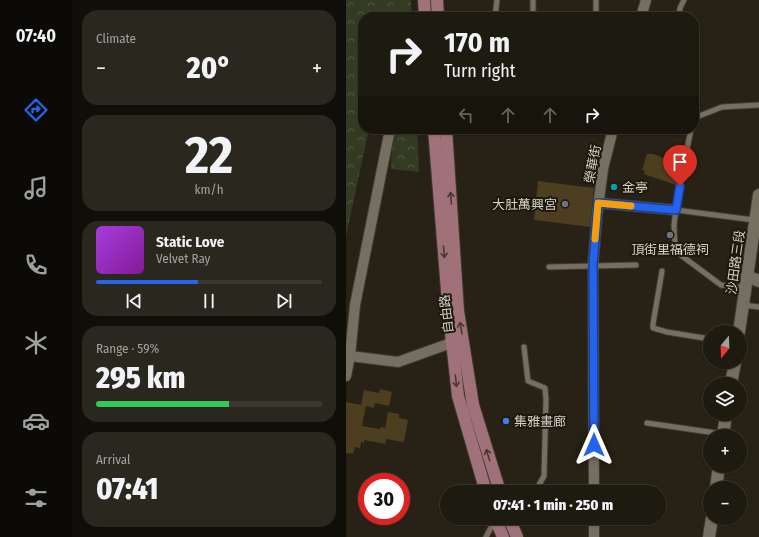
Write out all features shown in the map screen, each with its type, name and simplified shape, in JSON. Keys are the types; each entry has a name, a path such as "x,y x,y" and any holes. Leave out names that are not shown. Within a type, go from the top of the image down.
{"main road":[{"path":"424,0 425,12"},
{"path":"437,0 438,12"},
{"name":"自由路","path":"434,134 451,343 458,396 484,485"},
{"name":"自由路","path":"446,134 458,311 473,405 498,485"},
{"path":"498,525 503,537"},
{"path":"512,525 517,537"}],"street":[{"path":"643,12 646,0"},
{"path":"346,376 350,356 355,305 389,134"},
{"name":"榮華街","path":"594,485 593,265 598,203 603,169 612,134"},
{"name":"沙田路三段","path":"740,325 744,305 753,281 755,220 759,195"},
{"path":"598,203 676,210"},
{"path":"350,356 398,362 451,343"},
{"path":"594,525 594,537"},
{"path":"709,537 711,525"}],"lane":[{"path":"496,12 497,0"},
{"path":"533,0 533,12"},
{"path":"596,0 596,12"},
{"path":"680,12 680,8 684,0"},
{"path":"699,116 722,107 759,105"},
{"path":"690,134 676,210 674,225 675,246 682,256 721,285 753,281"},
{"path":"676,210 755,220"},
{"path":"549,267 636,265"},
{"path":"662,271 653,324 654,328 667,332 703,338"},
{"path":"744,305 759,306"},
{"path":"524,347 528,381 545,388 544,476 539,485"},
{"path":"647,423 703,432"},
{"path":"486,537 492,525"}],"green space":[{"path":"346,0 411,0 412,12 358,12 358,134 368,134 346,236"},
{"path":"393,134 417,134 419,172 391,169"}],"building":[{"path":"647,154 653,154 680,164 676,185 644,174 645,171 642,170"},
{"name":"大肚萬興宮","path":"538,181 594,188 590,227 534,220"},
{"path":"380,389 392,392 389,406 375,403 374,408 366,406 362,426 380,429 381,427 385,428 388,412 399,414 399,418 408,420 404,442 386,439 385,444 364,440 364,443 361,442 360,448 355,447 353,454 346,453 346,402 361,405 364,390 379,393"}],"slow traffic":[{"path":"595,239 598,203 631,206"}],"place":[{"name":"金亭","path":"614,187"},
{"name":"大肚萬興宮","path":"565,204"},
{"name":"頂街里福德祠","path":"670,235"},
{"name":"集雅畫廊","path":"506,421"}],"route":[{"path":"594,445 593,265 598,203 676,210 680,186"}]}
